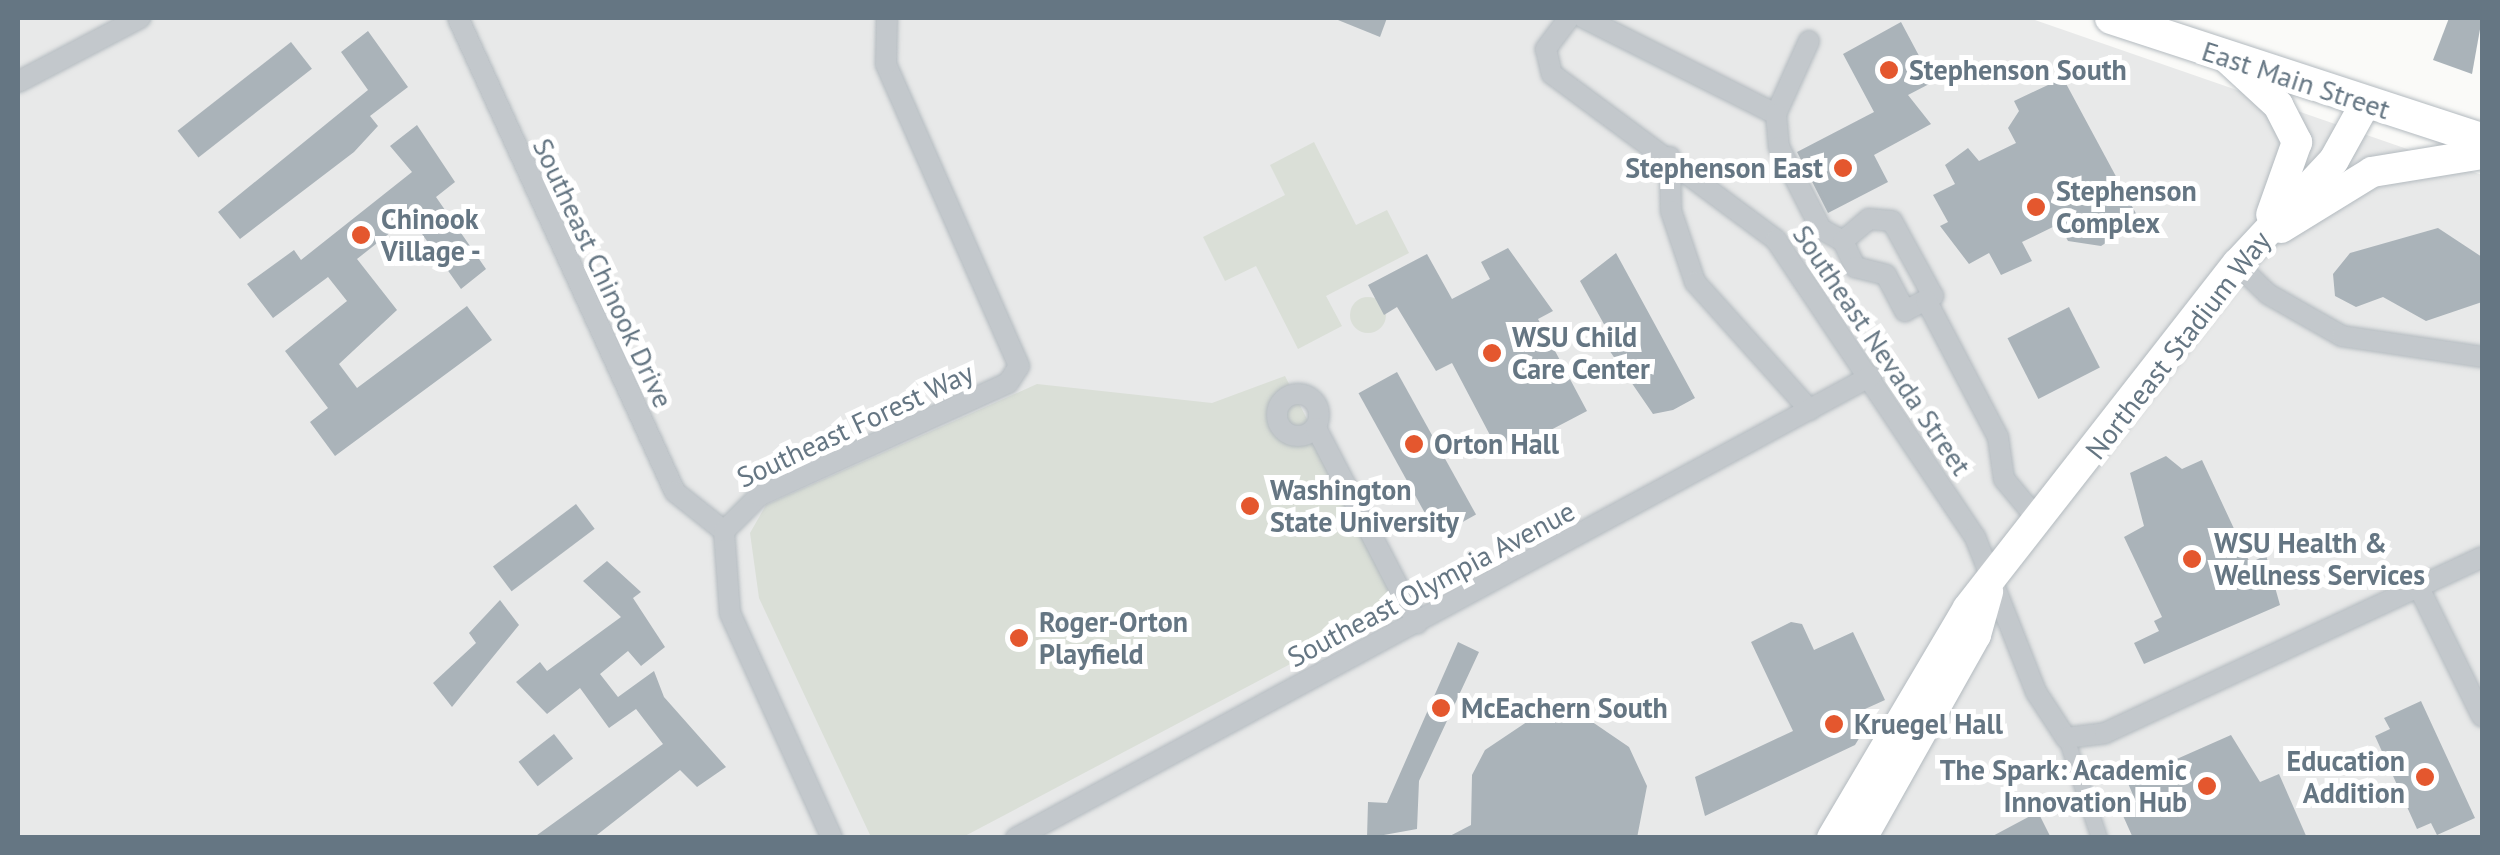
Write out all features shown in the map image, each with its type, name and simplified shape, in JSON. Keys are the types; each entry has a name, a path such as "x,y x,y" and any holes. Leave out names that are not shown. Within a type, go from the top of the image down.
{"main road":[{"name":"East Main Street","path":"2110,18 2365,104 2482,138"},
{"path":"2229,60 2278,105 2297,142 2260,238"},
{"name":"Northeast Stadium Way","path":"1832,838 1954,627 1990,586 2238,264 2334,160 2365,104"},
{"path":"2260,238 2372,172 2482,154"},
{"name":"Northeast Stadium Way","path":"1862,838 1976,635 1990,586"}],"street":[{"path":"18,82 140,18"},
{"name":"Southeast Chinook Drive","path":"458,18 675,492 724,531"},
{"name":"Southeast Forest Way","path":"724,531 759,496 1016,375 1018,346 886,64 887,18"},
{"name":"Southeast Nevada Street","path":"1569,18 1546,49 1552,74 1759,220 1871,376 1975,537 1990,586 2051,724 2066,738"},
{"path":"1584,18 1776,114"},
{"path":"1809,41 1776,114 1779,147 1821,230 1843,241 1855,267 1886,275 1905,311 1933,296 1892,221 1870,219 1843,241"},
{"path":"1670,157 1670,198 1695,282 1810,410"},
{"path":"1670,198 1683,181 1704,181"},
{"path":"2238,264 2268,294 2342,336 2482,357"},
{"path":"1926,300 1998,437 2004,479 2040,522"},
{"name":"Southeast Olympia Avenue","path":"1016,838 1871,376"},
{"path":"1316,428 1418,623"},
{"path":"724,531 730,613 832,838"},
{"path":"2099,838 2066,738 2105,733 2482,557"},
{"path":"2420,588 2482,716"}],"shaded area":[{"name":"Washington State University","path":"18,18 2029,18 2482,175 2482,837 18,837"},
{"path":"1314,142 1356,225 1387,210 1409,253 1326,296 1342,326 1298,349 1256,266 1225,281 1203,237 1285,195 1270,165"},
{"path":"1368,297 1381,302 1386,315 1381,328 1368,333 1355,328 1350,315 1355,302"},
{"name":"Roger-Orton Playfield","path":"1285,376 1402,605 963,837 871,837 759,598 750,533 766,505 1037,384 1212,403"}],"building":[{"path":"1333,18 1387,18 1380,37"},
{"path":"2449,18 2482,18 2472,74 2433,60"},
{"path":"1901,22 1933,82 1908,95 1931,124 1874,155 1888,182 1828,213 1797,152 1874,112 1843,54"},
{"path":"368,31 408,87 370,116 378,126 354,152 240,239 218,212 368,90 341,52"},
{"path":"291,42 312,69 198,157 178,131"},
{"name":"Stephenson Complex","path":"2063,78 2140,221 2101,246 2068,241 2059,224 2022,242 2032,261 2001,275 1989,253 1969,264 1940,226 1948,222 1933,195 1955,184 1945,165 1968,148 1979,161 2016,143 2008,128 2019,111 2014,101"},
{"path":"417,125 455,182 436,197 486,269 461,289 410,217 357,259 397,310 339,364 357,388 467,306 492,340 335,456 310,422 328,408 285,351 347,301 328,277 273,318 247,284 294,250 301,260 412,172 390,146"},
{"path":"2438,228 2482,257 2482,302 2426,321 2383,297 2356,307 2335,296 2333,274 2350,253"},
{"name":"WSU Child Care Center","path":"1508,248 1553,311 1538,319 1587,411 1501,456 1452,363 1436,371 1397,307 1384,315 1368,285 1427,254 1452,299 1490,279 1481,262"},
{"path":"1616,253 1695,398 1673,410 1653,414 1596,331 1605,326 1580,281"},
{"path":"2069,307 2100,368 2038,399 2008,338"},
{"name":"Orton Hall","path":"1397,372 1476,515 1438,536 1359,393"},
{"name":"WSU Health & Wellness Services","path":"2166,456 2182,469 2202,460 2250,563 2266,555 2280,605 2144,664 2134,643 2159,631 2154,621 2162,617 2124,537 2144,526 2130,473"},
{"path":"576,504 595,529 512,591 493,567"},
{"path":"607,561 641,592 633,598 665,647 641,666 628,651 600,674 618,697 654,671 664,697 726,767 697,787 680,770 593,838 533,838 663,744 636,709 609,728 580,688 547,714 516,682 540,662 547,671 621,617 583,581"},
{"path":"500,600 519,625 452,707 433,683 476,643 469,633"},
{"name":"Kruegel Hall","path":"1791,622 1802,624 1814,650 1853,632 1885,700 1854,714 1863,732 1855,745 1705,816 1695,777 1793,731 1751,642"},
{"path":"1458,642 1479,652 1419,781 1417,829 1367,838 1368,802 1387,803"},
{"name":"Education Addition","path":"2421,701 2475,818 2437,835 2431,823 2417,829 2375,736 2390,729 2384,718"},
{"path":"1534,717 1585,717 1629,747 1647,786 1637,838 1446,838 1471,825 1472,775 1485,750"},
{"path":"554,734 573,758 538,786 519,762"},
{"name":"The Spark: Academic Innovation Hub","path":"2231,735 2260,782 2279,774 2307,838 2133,838 2120,809 2136,802 2127,781"},
{"path":"2038,812 2051,838 1989,838"}],"place":[{"name":"Stephenson South","path":"1889,70"},
{"name":"Stephenson East","path":"1843,168"},
{"name":"Stephenson Complex","path":"2036,207"},
{"name":"Chinook Village -","path":"361,235"},
{"name":"WSU Child Care Center","path":"1492,353"},
{"name":"Orton Hall","path":"1414,444"},
{"name":"Washington State University","path":"1250,506"},
{"name":"WSU Health & Wellness Services","path":"2192,559"},
{"name":"Roger-Orton Playfield","path":"1019,638"},
{"name":"McEachern South","path":"1441,708"},
{"name":"Kruegel Hall","path":"1834,724"},
{"name":"Education Addition","path":"2425,777"},
{"name":"The Spark: Academic Innovation Hub","path":"2207,786"}]}
